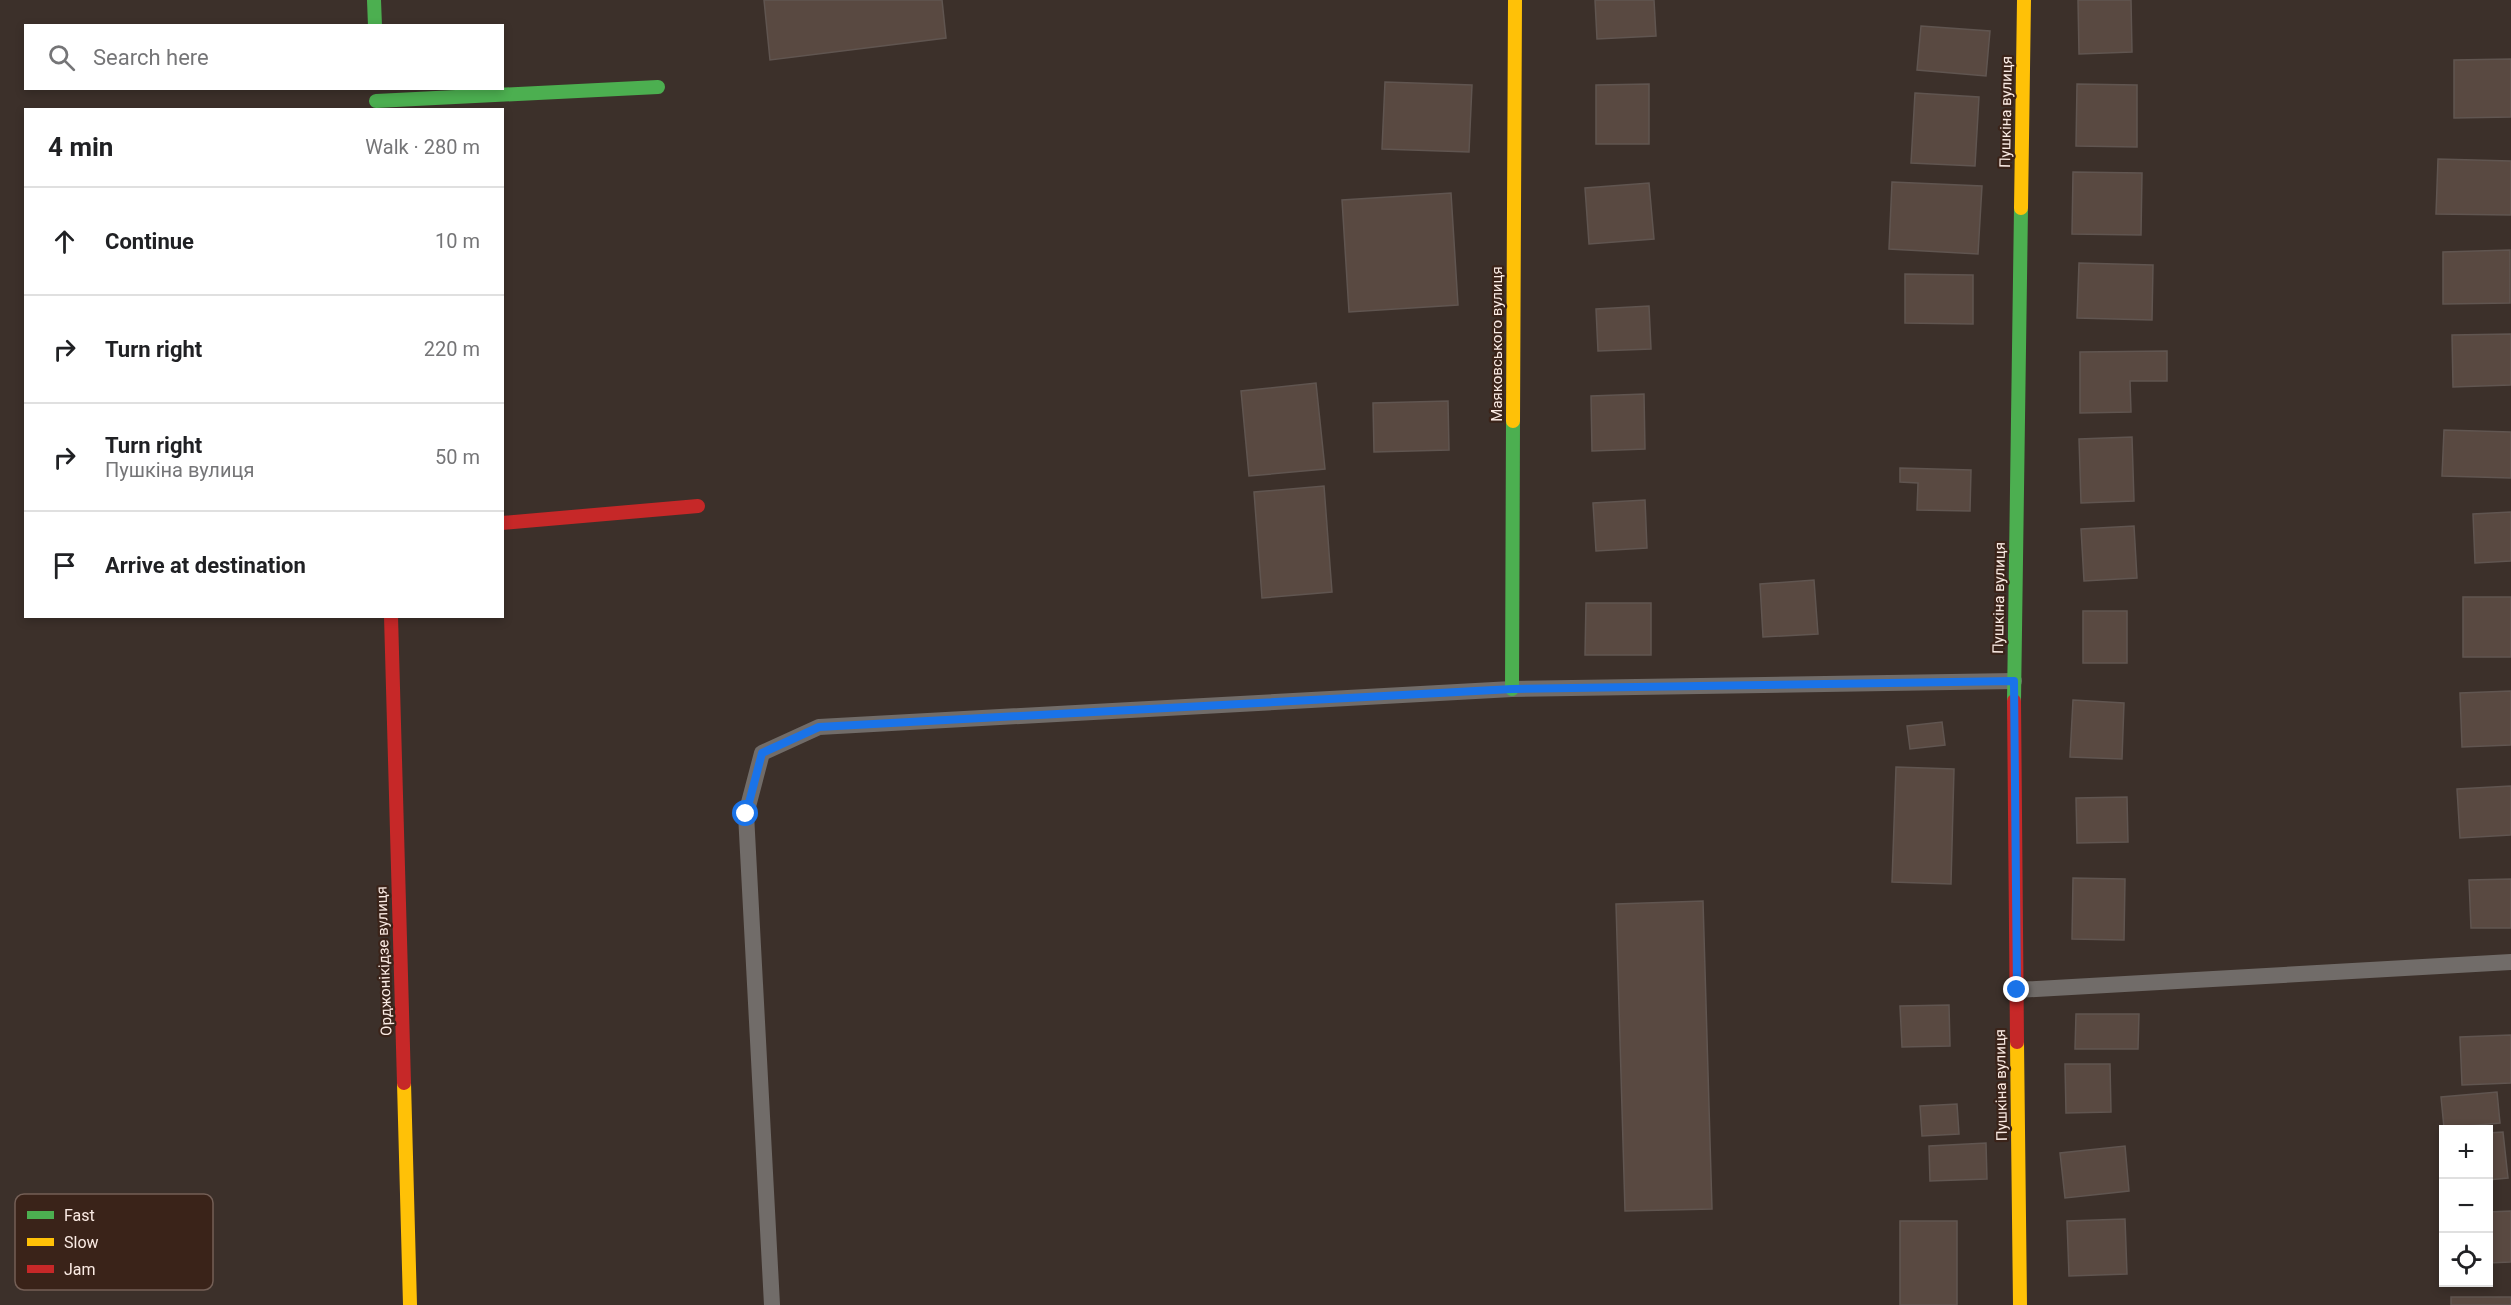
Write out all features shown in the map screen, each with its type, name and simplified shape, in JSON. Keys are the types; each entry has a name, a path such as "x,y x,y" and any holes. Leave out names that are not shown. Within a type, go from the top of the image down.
{"street":[{"path":"374,0 375,24"},
{"name":"Маяковського вулиця","path":"1512,689 1515,0"},
{"name":"Пушкіна вулиця","path":"2020,1305 2014,681 2024,0"},
{"path":"376,100 658,87"},
{"path":"504,523 698,506"},
{"name":"Орджонікідзе вулиця","path":"391,618 410,1305"}],"lane":[{"path":"772,1305 746,814 762,753 819,727 1512,689 2014,681"},
{"path":"2017,990 2511,962"}],"building":[{"path":"764,0 942,0 946,38 770,60"},
{"path":"1595,0 1654,0 1656,36 1597,39"},
{"path":"2078,0 2131,0 2132,52 2079,54"},
{"path":"1921,26 1990,31 1986,76 1917,70"},
{"path":"2511,59 2511,117 2454,118 2454,60"},
{"path":"1385,82 1472,85 1469,152 1382,149"},
{"path":"1649,84 1649,144 1596,144 1596,85"},
{"path":"2077,84 2137,85 2137,147 2076,146"},
{"path":"1915,93 1979,97 1975,166 1911,163"},
{"path":"2438,159 2511,161 2511,215 2436,214"},
{"path":"2073,172 2142,173 2141,235 2072,234"},
{"path":"1892,182 1982,186 1978,254 1889,249"},
{"path":"1649,183 1654,239 1589,244 1585,188"},
{"path":"1451,193 1458,305 1349,312 1342,200"},
{"path":"2510,250 2510,303 2443,304 2443,252"},
{"path":"2079,263 2153,265 2152,320 2077,318"},
{"path":"1905,274 1973,275 1973,324 1905,323"},
{"path":"1649,306 1651,349 1598,351 1596,309"},
{"path":"2511,334 2511,385 2453,387 2452,335"},
{"path":"2167,351 2167,381 2130,381 2131,412 2080,413 2080,352"},
{"path":"1316,383 1325,469 1249,476 1241,391"},
{"path":"1644,394 1645,449 1592,451 1591,396"},
{"path":"1448,401 1449,450 1374,452 1373,403"},
{"path":"2444,430 2511,432 2511,478 2442,476"},
{"path":"2132,437 2134,501 2081,503 2079,439"},
{"path":"1900,468 1971,470 1970,511 1917,510 1918,483 1900,482"},
{"path":"1324,486 1332,592 1262,598 1254,492"},
{"path":"1645,500 1647,548 1596,551 1593,503"},
{"path":"2511,512 2511,561 2475,563 2473,514"},
{"path":"2134,526 2137,578 2084,581 2081,529"},
{"path":"1814,580 1818,634 1763,637 1760,584"},
{"path":"2463,597 2511,597 2511,657 2463,657"},
{"path":"1586,603 1651,603 1651,655 1585,655"},
{"path":"2083,611 2127,611 2127,663 2083,663"},
{"path":"2511,691 2511,745 2462,747 2460,693"},
{"path":"2073,700 2124,703 2122,759 2070,757"},
{"path":"1942,722 1945,745 1910,749 1907,726"},
{"path":"1896,767 1954,769 1951,884 1892,882"},
{"path":"2511,786 2511,835 2460,838 2457,789"},
{"path":"2127,797 2128,842 2077,843 2076,798"},
{"path":"2073,878 2125,879 2124,940 2072,939"},
{"path":"2511,879 2511,928 2471,928 2469,880"},
{"path":"1703,901 1712,1209 1625,1211 1616,904"},
{"path":"1949,1005 1950,1046 1902,1047 1900,1006"},
{"path":"2076,1014 2139,1014 2138,1049 2075,1049"},
{"path":"2511,1035 2511,1083 2462,1085 2460,1037"},
{"path":"2065,1064 2110,1064 2111,1112 2066,1113"},
{"path":"2497,1092 2500,1123 2444,1125 2441,1097"},
{"path":"1957,1104 1959,1134 1922,1136 1920,1106"},
{"path":"2503,1132 2508,1178 2493,1180 2493,1133"},
{"path":"1986,1143 1987,1179 1930,1181 1929,1146"},
{"path":"2125,1146 2129,1191 2065,1198 2060,1153"},
{"path":"2511,1211 2511,1262 2493,1263 2493,1212"},
{"path":"2125,1219 2127,1274 2069,1276 2067,1221"},
{"path":"1900,1221 1957,1221 1957,1305 1900,1305"},
{"path":"2451,1297 2511,1297 2511,1305 2451,1305"}],"traffic: fast":[{"path":"374,0 375,24"},
{"path":"376,101 658,87"},
{"path":"2014,701 2021,208"},
{"path":"1512,689 1513,421"}],"traffic: slow":[{"path":"1513,421 1515,0"},
{"path":"2021,208 2024,0"},
{"path":"2017,1042 2020,1305"},
{"path":"404,1083 410,1305"}],"traffic: jam":[{"path":"504,523 698,506"},
{"path":"391,618 404,1083"},
{"path":"2014,701 2017,1042"}],"route":[{"path":"746,814 762,753 819,727 1512,689 2014,681 2017,990"}]}
